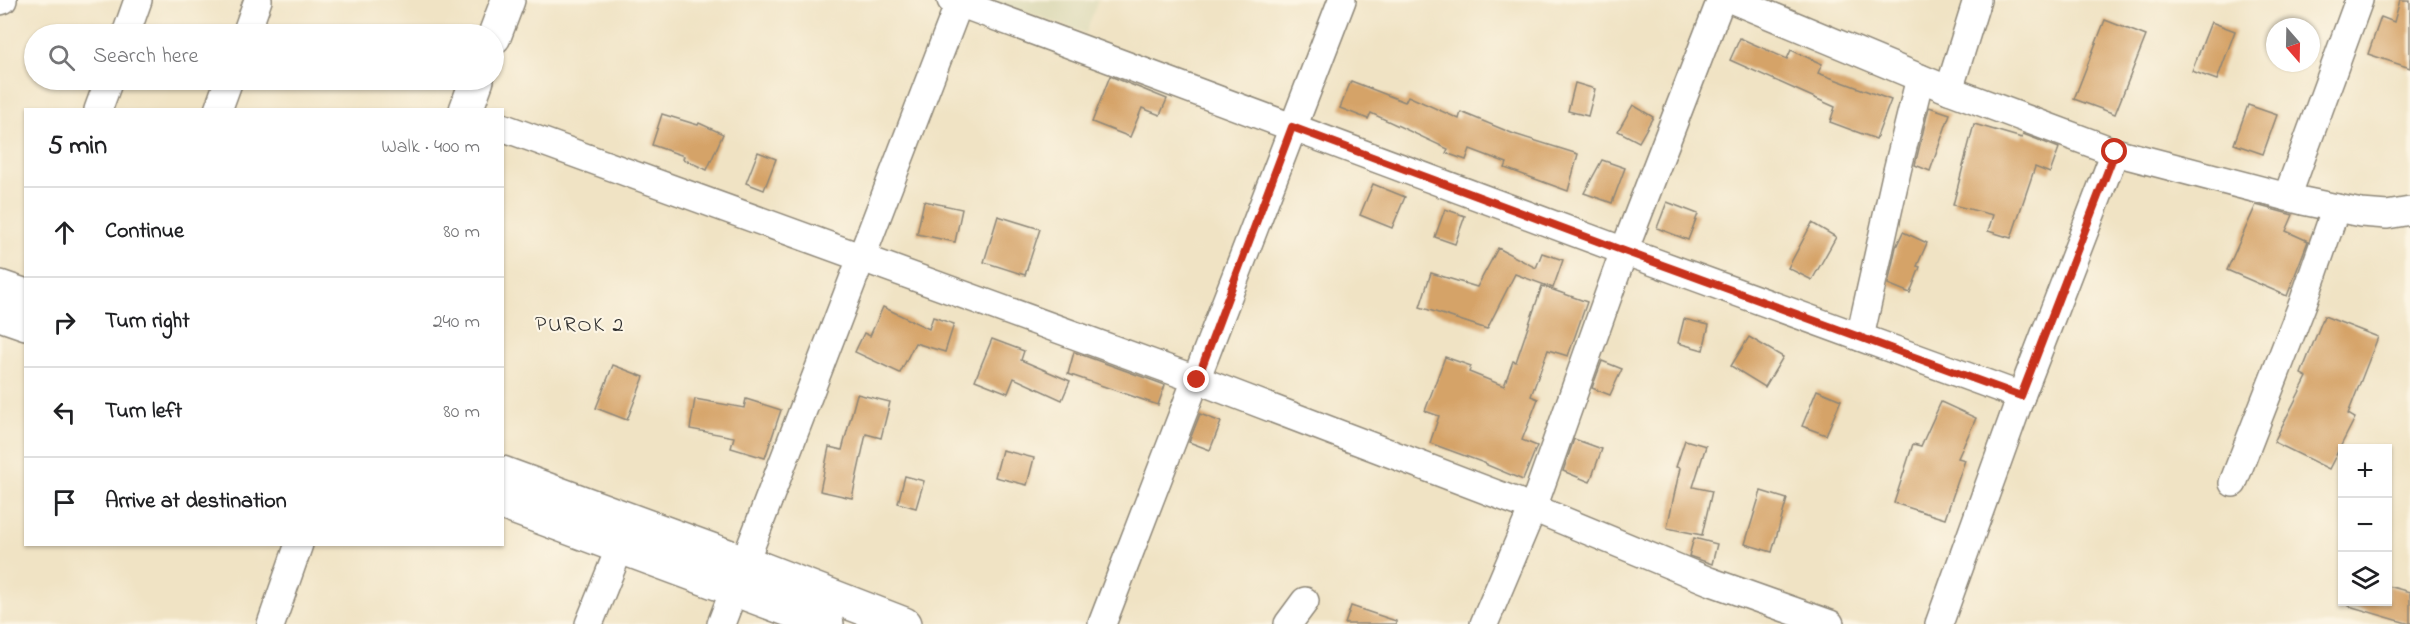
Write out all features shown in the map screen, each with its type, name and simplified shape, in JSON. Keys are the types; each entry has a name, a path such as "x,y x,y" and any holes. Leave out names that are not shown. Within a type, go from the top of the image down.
{"main road":[{"path":"499,24 508,0"},
{"path":"467,108 473,90"},
{"path":"504,474 739,575 827,624"},
{"path":"504,504 620,547 739,575 904,624"}],"street":[{"path":"130,24 138,0"},
{"path":"250,24 258,0"},
{"path":"1102,624 1342,0"},
{"path":"1484,624 1533,508 1624,251 1721,0"},
{"path":"1732,0 1949,90 2115,152 2287,197 2336,208 2402,217"},
{"path":"1949,90 1977,0"},
{"path":"2287,197 2359,0"},
{"path":"721,624 861,258 955,1 1624,251 2021,396"},
{"path":"1860,337 1920,78"},
{"path":"99,108 105,90"},
{"path":"219,108 225,90"},
{"path":"504,128 1197,380 1533,508 1709,581 1830,624"},
{"path":"1939,624 2021,396 2115,152"},
{"path":"2233,483 2304,303 2336,208"},
{"path":"271,624 297,546"},
{"path":"589,624 620,547"},
{"path":"1288,624 1305,601"}],"shaded area":[{"path":"991,0 1098,0 1086,33"}],"building":[{"path":"2400,0 2410,0 2410,68 2368,54 2381,17 2394,22"},
{"path":"2105,20 2146,36 2115,114 2074,99"},
{"path":"2211,22 2235,31 2217,80 2192,71"},
{"path":"1740,38 1787,59 1791,50 1822,64 1818,73 1891,100 1876,139 1830,122 1835,107 1730,60"},
{"path":"1110,76 1167,99 1160,115 1142,108 1130,137 1092,122"},
{"path":"1351,81 1405,102 1408,96 1459,119 1461,112 1514,134 1578,154 1568,191 1505,168 1507,163 1470,149 1466,160 1446,153 1448,149 1371,113 1368,119 1340,108"},
{"path":"1575,83 1595,89 1588,116 1568,111"},
{"path":"1633,105 1653,117 1639,142 1618,131"},
{"path":"2248,105 2277,115 2263,154 2234,144"},
{"path":"1929,107 1950,114 1930,171 1915,165"},
{"path":"662,114 698,125 699,123 723,134 707,170 683,159 684,156 652,145"},
{"path":"1974,124 2022,138 2023,134 2059,148 2050,173 2035,167 2011,238 1988,231 1993,215 1953,205"},
{"path":"758,152 776,159 764,190 746,183"},
{"path":"1602,160 1625,168 1612,203 1584,193"},
{"path":"1373,184 1405,197 1392,228 1360,215"},
{"path":"924,201 962,209 955,242 917,234"},
{"path":"1667,202 1698,214 1688,240 1657,228"},
{"path":"2256,205 2293,215 2286,231 2308,241 2287,296 2227,270"},
{"path":"1445,209 1465,216 1455,244 1435,237"},
{"path":"998,216 1040,229 1025,275 984,262"},
{"path":"1812,223 1836,237 1812,280 1788,268"},
{"path":"1903,232 1927,243 1917,266 1920,267 1910,293 1888,284 1896,247"},
{"path":"1498,248 1536,268 1542,253 1563,260 1553,288 1515,274 1487,329 1420,307 1431,273 1477,287"},
{"path":"1542,286 1587,302 1568,356 1548,350 1531,396 1538,399 1522,440 1537,446 1523,480 1430,443 1439,416 1425,411 1445,357 1471,366 1469,372 1504,386 1513,361 1516,362"},
{"path":"883,307 929,329 933,317 954,324 945,352 915,343 900,373 855,352 864,333 870,336"},
{"path":"2324,316 2378,337 2348,414 2355,418 2342,444 2338,444 2338,451 2329,469 2274,442 2307,377 2301,374"},
{"path":"1684,319 1709,325 1703,350 1678,343"},
{"path":"1749,337 1783,357 1765,387 1731,366"},
{"path":"992,339 1024,351 1021,360 1070,381 1062,400 1014,378 1008,393 975,380"},
{"path":"1074,352 1165,385 1158,405 1068,374"},
{"path":"1602,361 1622,369 1610,395 1592,388"},
{"path":"613,365 644,377 627,420 596,408"},
{"path":"1817,390 1841,400 1826,435 1802,426"},
{"path":"857,394 890,402 881,438 866,434 852,498 820,491 829,447 842,450"},
{"path":"695,399 744,408 746,399 781,410 765,458 731,448 734,437 690,429"},
{"path":"1941,402 1976,418 1958,458 1965,460 1945,519 1894,503 1913,444 1921,446"},
{"path":"1200,414 1221,422 1210,450 1189,442"},
{"path":"1574,439 1602,449 1590,482 1563,471"},
{"path":"1685,440 1706,446 1693,487 1712,491 1702,535 1667,528 1680,468 1676,467"},
{"path":"1002,450 1034,458 1027,485 995,477"},
{"path":"905,476 924,481 916,508 898,503"},
{"path":"1761,491 1787,499 1772,552 1745,544"},
{"path":"1694,538 1717,544 1712,564 1689,556"},
{"path":"2392,587 2410,592 2410,624 2349,606 2392,606"},
{"path":"1351,606 1396,621 1396,624 1345,624"}],"district":[{"name":"PUROK 2","path":"580,323"}],"route":[{"path":"1197,380 1292,127 2021,396 2115,152"}]}
